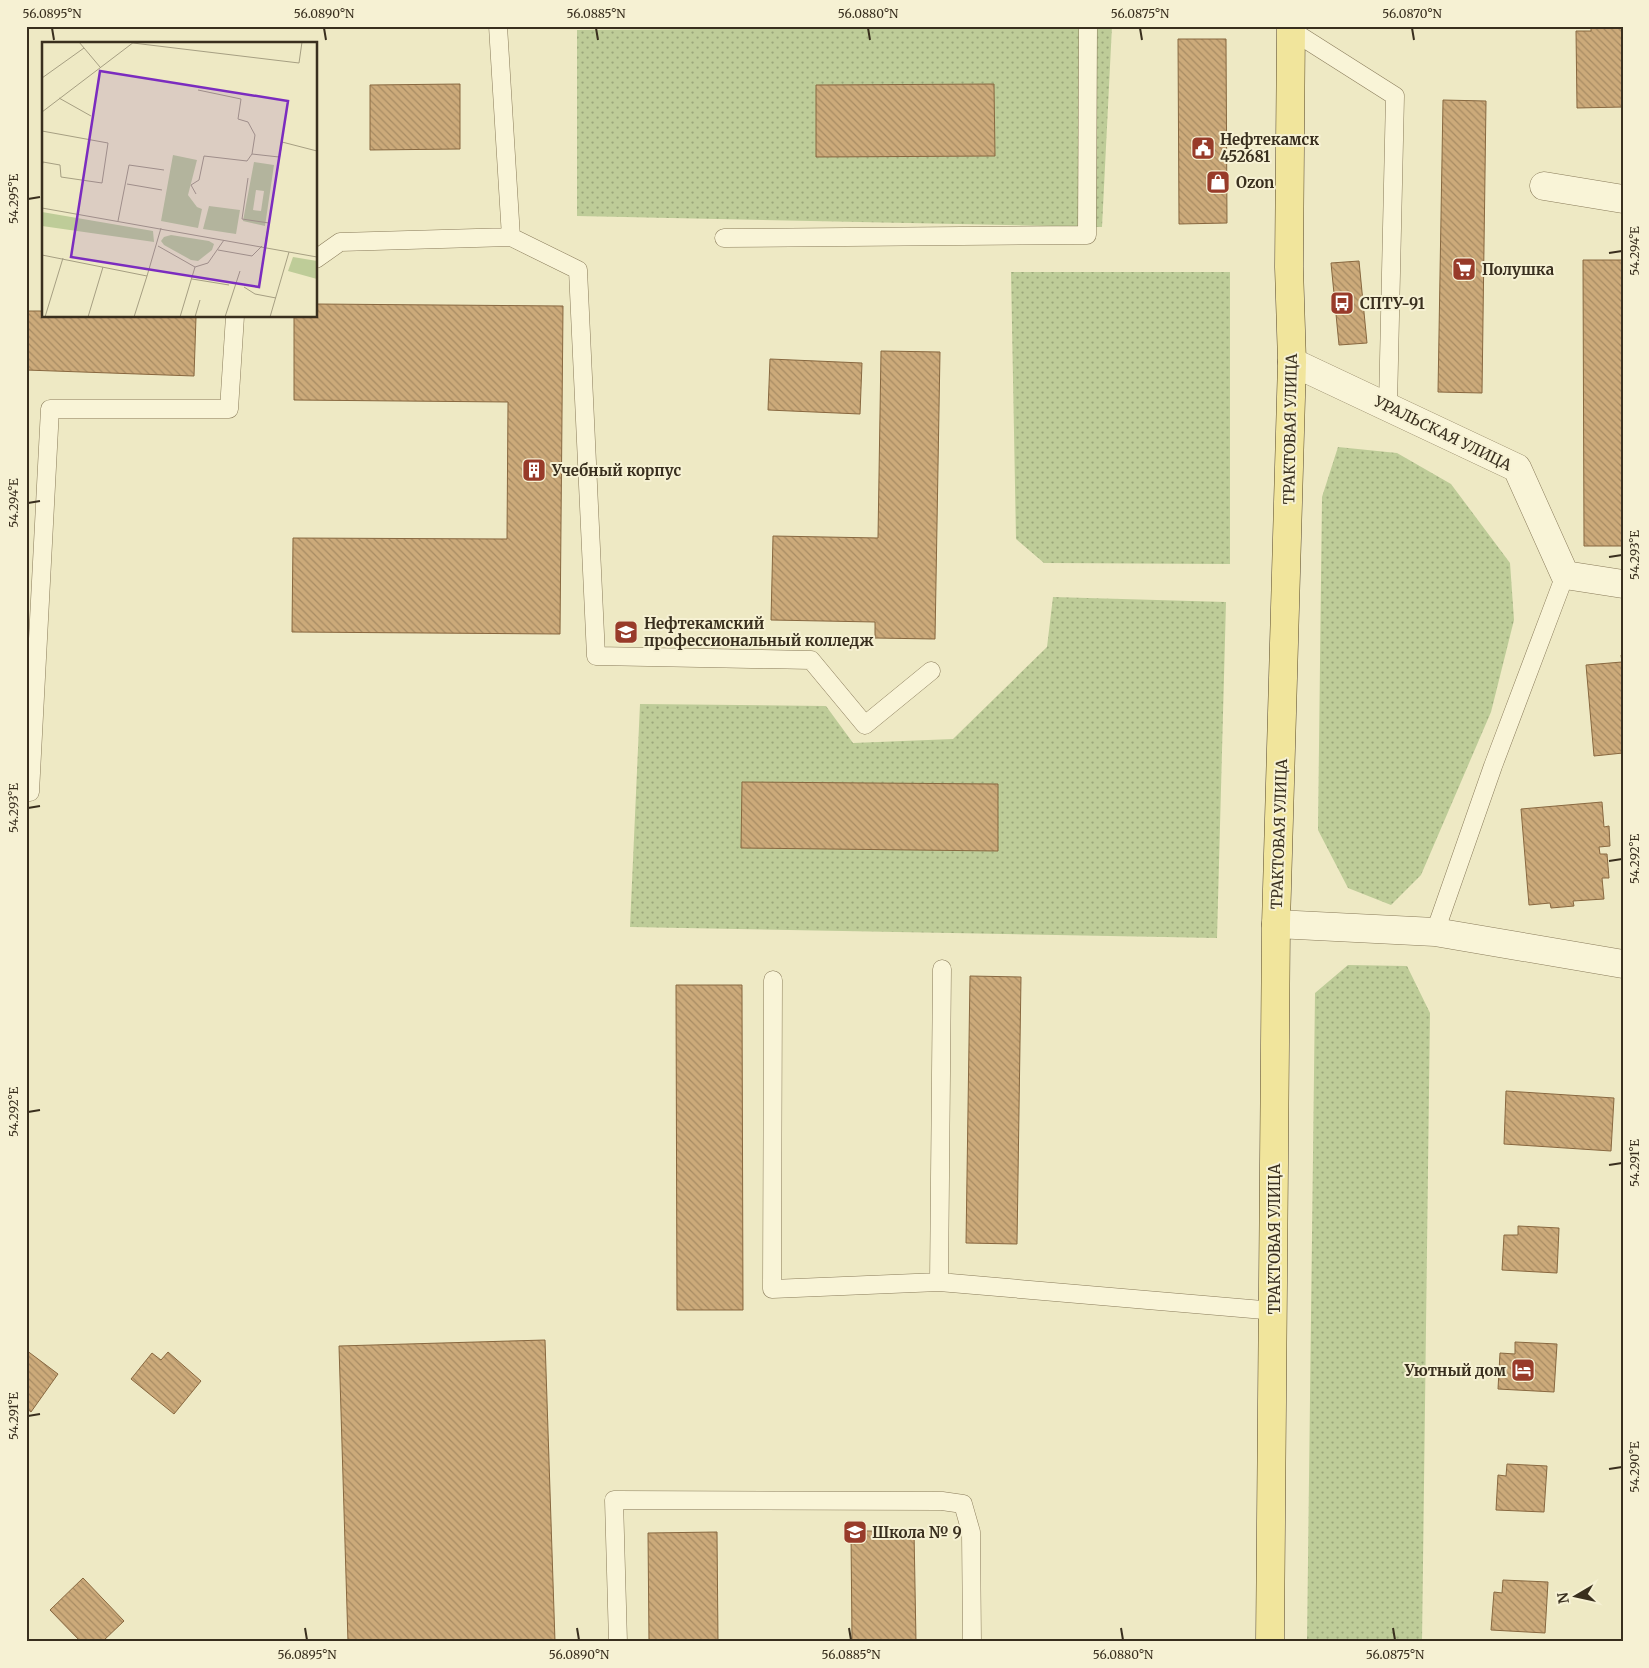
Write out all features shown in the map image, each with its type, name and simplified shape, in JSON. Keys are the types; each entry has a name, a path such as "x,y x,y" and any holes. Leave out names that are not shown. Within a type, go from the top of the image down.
{"main road":[{"name":"ТРАКТОВАЯ УЛИЦА","path":"1270,1642 1276,924 1292,362 1289,266 1291,28"}],"street":[{"path":"1544,186 1623,199"},
{"name":"УРАЛЬСКАЯ УЛИЦА","path":"1292,362 1388,405 1517,468 1565,575"},
{"path":"1565,575 1623,584"},
{"path":"1276,924 1435,932 1623,964"}],"lane":[{"path":"498,26 511,237"},
{"path":"724,238 1087,235 1088,26"},
{"path":"1291,28 1395,96 1388,405"},
{"path":"318,258 340,242 511,237 578,270 596,656 811,660 865,725 931,670"},
{"path":"30,792 50,409 229,409 235,318"},
{"path":"1435,932 1493,766 1565,575"},
{"path":"939,1282 942,969"},
{"path":"773,980 772,1289 939,1282 1274,1311"},
{"path":"618,1642 614,1500 942,1501 963,1504 971,1532 972,1642"}],"green space":[{"path":"1112,26 1102,227 577,216 577,30","holes":["994,84 994,156 817,157 816,85"]},
{"path":"1011,272 1230,272 1230,564 1044,563 1016,539"},
{"path":"1338,447 1397,453 1451,484 1510,563 1514,620 1491,712 1421,875 1391,905 1348,888 1318,830 1322,497"},
{"path":"1053,597 1226,602 1217,938 630,927 640,704 826,706 853,743 953,739 1047,647"},
{"path":"1348,965 1407,966 1430,1013 1422,1642 1307,1642 1315,993"}],"building":[{"path":"1591,26 1623,26 1623,107 1577,108 1576,31 1591,31"},
{"path":"1178,39 1226,39 1227,223 1179,224"},
{"path":"460,84 460,149 370,150 370,85"},
{"path":"994,84 995,156 816,157 816,85"},
{"path":"1443,100 1486,101 1482,393 1438,392"},
{"path":"1583,260 1623,260 1623,546 1584,546"},
{"path":"1359,261 1367,343 1339,345 1331,263"},
{"name":"Учебный корпус","path":"318,304 563,306 560,634 292,632 293,538 507,539 508,402 294,400 294,318 318,318"},
{"path":"26,311 42,311 42,318 196,318 194,376 26,370"},
{"path":"881,351 940,352 935,639 875,638 875,622 771,620 773,536 878,538"},
{"path":"770,359 862,363 860,414 768,410"},
{"path":"1621,655 1623,655 1623,753 1594,756 1586,665 1622,662"},
{"path":"742,782 998,784 998,851 741,848"},
{"path":"1602,802 1604,827 1609,826 1610,846 1599,847 1600,854 1607,854 1609,878 1602,878 1604,899 1573,901 1574,906 1551,908 1550,903 1529,905 1521,809"},
{"path":"970,976 1021,977 1017,1244 966,1243"},
{"path":"676,985 742,985 743,1310 677,1310"},
{"path":"1506,1091 1614,1098 1611,1151 1504,1144"},
{"path":"1518,1226 1559,1228 1557,1273 1502,1270 1504,1235 1518,1235"},
{"path":"545,1340 555,1642 348,1642 339,1346"},
{"path":"1515,1342 1557,1344 1554,1392 1498,1389 1500,1353 1515,1354"},
{"path":"26,1350 58,1374 31,1412 26,1408"},
{"path":"168,1352 201,1381 174,1414 131,1379 152,1353 161,1360"},
{"path":"1507,1464 1547,1466 1544,1512 1496,1510 1498,1475 1506,1476"},
{"path":"851,1531 914,1531 916,1642 852,1642"},
{"path":"717,1532 718,1642 649,1642 648,1533"},
{"path":"83,1578 124,1621 102,1642 81,1642 50,1610"},
{"path":"1503,1580 1548,1582 1545,1633 1491,1630 1494,1592 1502,1593"}],"place":[{"name":"Нефтекамск 452681","path":"1203,148"},
{"name":"Ozon","path":"1218,182"},
{"name":"Полушка","path":"1464,269"},
{"name":"СПТУ-91","path":"1342,303"},
{"name":"Учебный корпус","path":"534,470"},
{"name":"Нефтекамский профессиональный колледж","path":"626,632"},
{"name":"Уютный дом","path":"1523,1370"},
{"name":"Школа № 9","path":"855,1532"}]}
